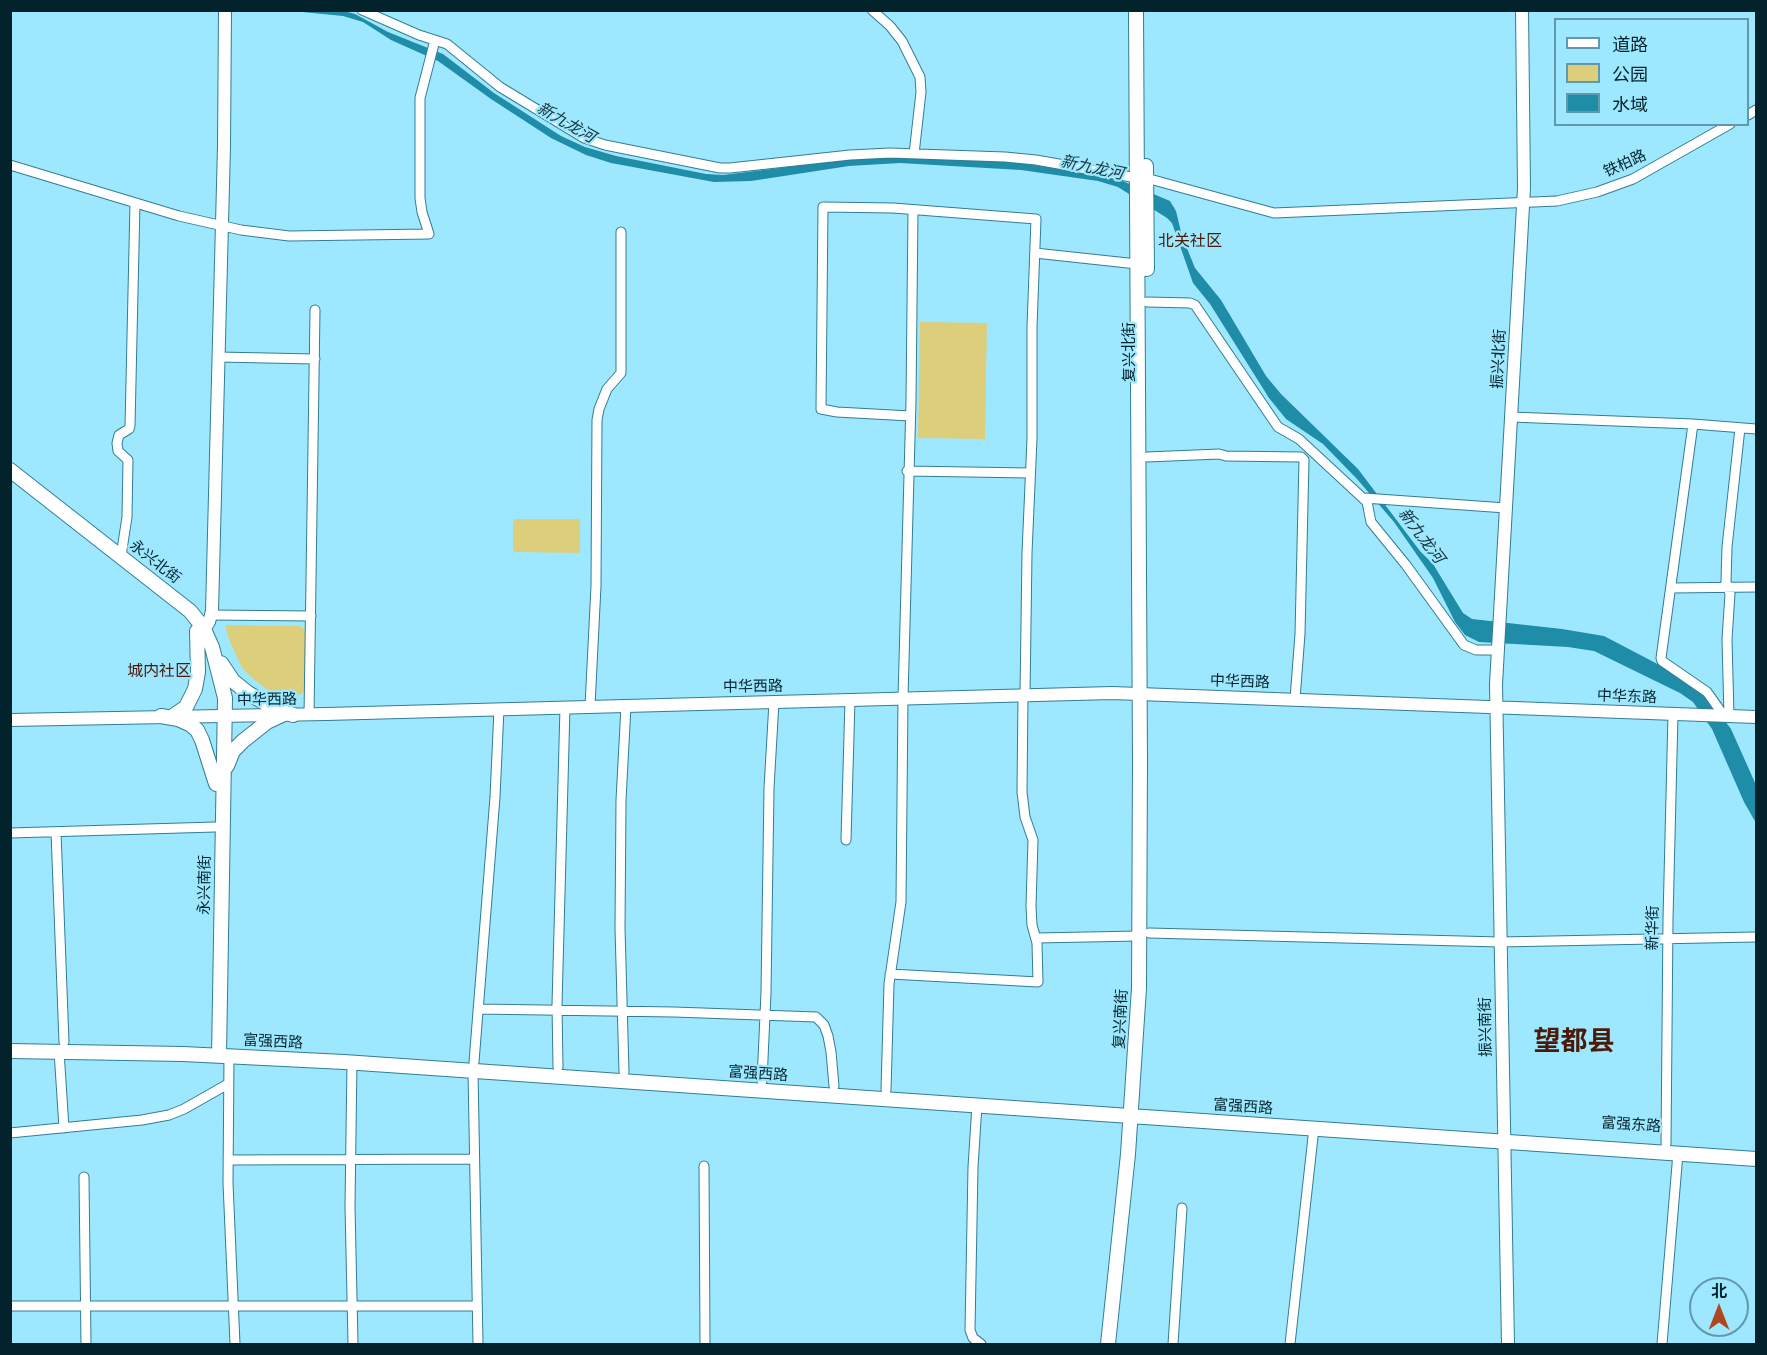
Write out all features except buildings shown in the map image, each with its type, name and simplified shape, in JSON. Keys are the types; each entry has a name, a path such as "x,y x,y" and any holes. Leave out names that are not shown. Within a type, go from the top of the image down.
{"main road":[{"name":"复兴北街","path":"1136,10 1142,181"},
{"name":"复兴北街","path":"1144,693 1137,264 1142,181 1145,10"},
{"name":"复兴北街","path":"1141,207 1147,302 1144,693"},
{"name":"永兴北街","path":"10,470 190,611 212,647 224,692 221,716"},
{"name":"永兴北街","path":"10,480 170,603 201,630 221,716"},
{"path":"167,716 186,707 195,689 201,630"},
{"path":"212,647 233,681 266,704 287,715"},
{"name":"复兴南街","path":"1117,1344 1136,1112 1137,1039 1144,934 1144,693"},
{"path":"220,779 233,751 243,741 267,722 287,715"},
{"path":"167,716 191,725 197,730 220,779"},
{"name":"永兴南街","path":"218,1052 221,716"},
{"name":"永兴南街","path":"218,1052 215,827 220,779"},
{"name":"富强西路","path":"10,1042 62,1047 218,1052 474,1066 977,1105 1136,1112 1504,1137"},
{"name":"富强西路","path":"10,1051 62,1047"},
{"name":"富强西路","path":"218,1052 352,1062 558,1068 762,1081 1314,1128 1504,1137"},
{"name":"复兴南街","path":"1108,1344 1136,1112"},
{"name":"富强东路","path":"1504,1137 1756,1150"},
{"name":"富强东路","path":"1504,1137 1756,1159"}],"street":[{"path":"201,630 209,622 211,615 222,226 225,10"},
{"name":"铁柏路","path":"363,10 411,32 447,44 500,87 584,138 605,146 730,168 873,153 1005,157 1036,160 1142,181 1274,213 1523,204 1557,201 1597,192 1633,179 1726,126"},
{"path":"872,10 890,26 902,41 920,77 921,92 914,154"},
{"name":"振兴北街","path":"1496,708 1523,204 1522,10"},
{"path":"10,165 179,216 241,230 290,236 429,234 420,198 420,98 435,40"},
{"path":"121,556 127,517 128,460 118,451 117,443 119,435 130,426 135,202"},
{"path":"890,974 1038,982 1036,938 1032,925 1031,906 1033,840 1025,817 1022,792 1036,219 913,210 823,207 821,409 910,416"},
{"path":"886,1090 890,974 902,902 903,698 913,210"},
{"path":"591,706 596,586 597,420 607,388 621,373 621,232"},
{"path":"1035,253 1137,264"},
{"path":"1147,302 1195,305 1278,427 1299,439 1366,498 1371,522 1464,645 1476,650 1498,649"},
{"path":"309,715 315,310"},
{"path":"218,357 315,359"},
{"path":"1511,417 1693,424 1756,429"},
{"path":"1693,424 1662,661 1707,692 1725,716"},
{"path":"1725,716 1730,594 1727,547 1740,428"},
{"path":"1147,457 1219,454 1301,457 1304,460 1300,634 1294,699"},
{"path":"907,471 1030,473"},
{"path":"1366,498 1506,508"},
{"path":"1671,588 1756,587"},
{"path":"211,615 311,616"},
{"name":"中华西路","path":"10,720 309,715 1144,693 1496,708"},
{"path":"846,840 850,700"},
{"path":"762,1081 774,702"},
{"path":"624,1072 620,928 621,800 626,705"},
{"path":"558,1068 557,1010 565,707"},
{"name":"中华东路","path":"1496,708 1756,717"},
{"name":"振兴南街","path":"1496,708 1508,1344"},
{"path":"477,1344 474,1066 495,797 499,709"},
{"name":"新华街","path":"1666,1144 1672,714"},
{"path":"10,833 215,827"},
{"path":"56,832 64,1128"},
{"path":"1036,938 1144,934 1500,942 1756,937"},
{"path":"478,1009 816,1017 824,1025 831,1052 834,1086"},
{"path":"218,1052 228,1084 228,1160 235,1344"},
{"path":"352,1062 353,1344"},
{"path":"10,1133 169,1115 184,1110 228,1084"},
{"path":"977,1105 973,1167 970,1330 972,1338 981,1344"},
{"path":"1290,1344 1314,1128"},
{"path":"1662,1344 1678,1153"},
{"path":"228,1160 474,1159"},
{"path":"704,1166 705,1344"},
{"path":"84,1177 86,1344"},
{"path":"1173,1344 1182,1208"},
{"path":"10,1306 476,1306"}],"green space":[{"path":"920,322 987,323 985,439 918,438"},
{"path":"516,519 580,519 580,553 515,552 513,550 513,522"},
{"path":"226,625 300,626 303,628 305,631 305,690 296,696 270,692 251,677 242,668 230,642"}],"water":[{"path":"292,11 344,11 355,14 388,32 443,54 494,93 561,136 585,147 616,156 706,174 723,175 868,157 1014,162 1113,177 1170,201 1176,211 1182,236 1195,268 1221,300 1266,376 1281,394 1358,469 1420,551 1433,564 1463,613 1472,619 1604,636 1669,670 1708,698 1731,729 1756,785 1756,823 1744,802 1712,729 1693,702 1680,693 1594,651 1568,647 1479,642 1465,635 1455,622 1433,578 1394,522 1323,444 1286,419 1269,398 1210,304 1193,283 1172,223 1118,187 1098,181 1021,170 900,163 849,166 751,181 714,182 611,163 586,155 551,138 438,61 391,40 363,22 343,16"}],"district":[{"name":"北关社区","path":"1190,241"},
{"name":"城内社区","path":"159,671"},
{"name":"望都县","path":"1574,1042"}],"water label":[{"name":"新九龙河","path":"566,123"},
{"name":"新九龙河","path":"1092,168"},
{"name":"新九龙河","path":"1421,536"}]}
